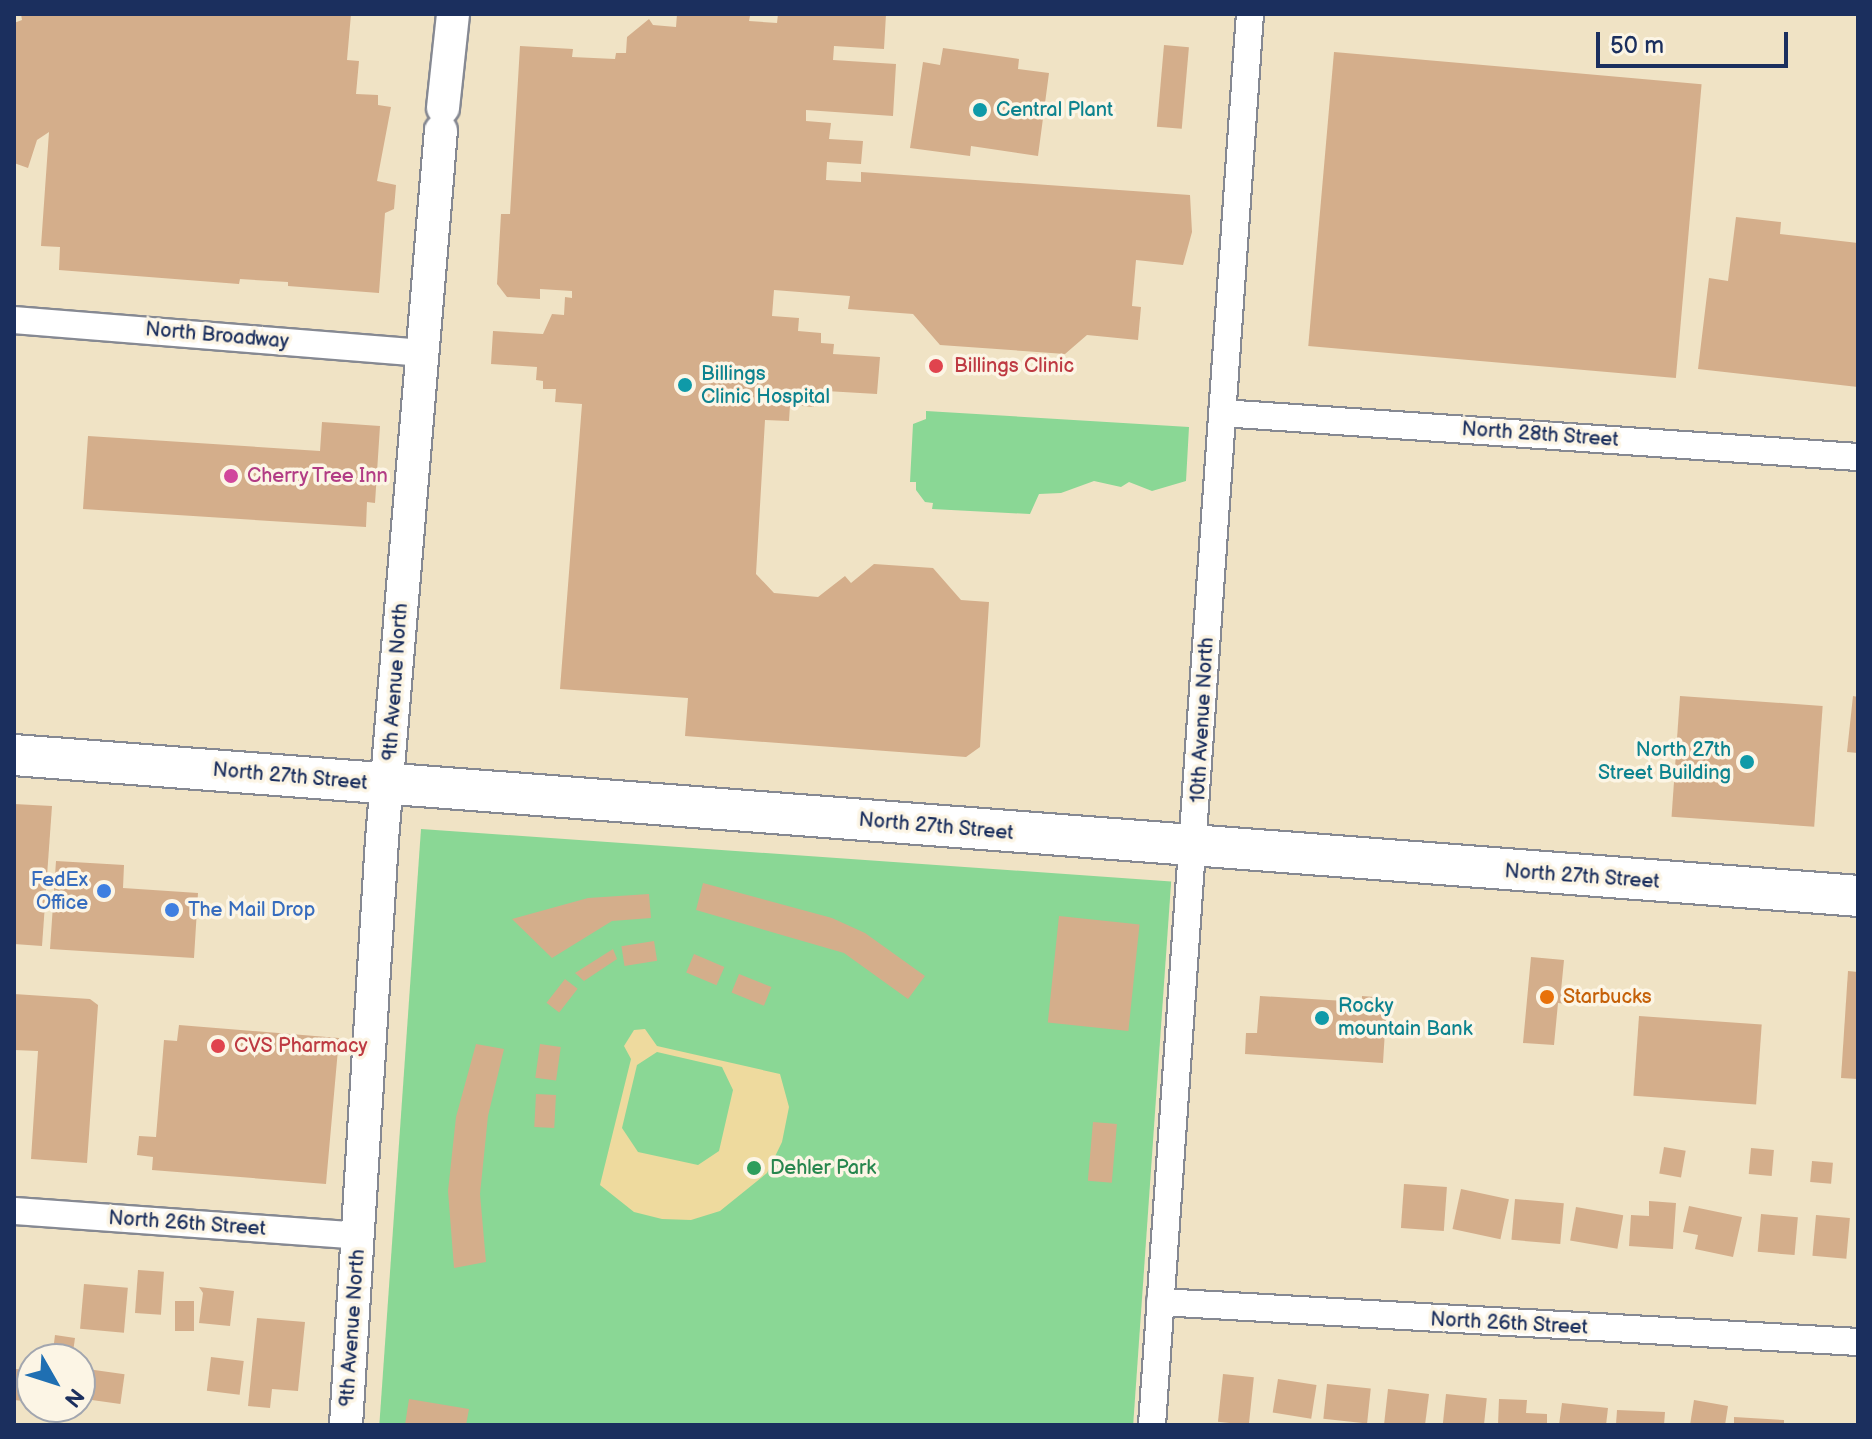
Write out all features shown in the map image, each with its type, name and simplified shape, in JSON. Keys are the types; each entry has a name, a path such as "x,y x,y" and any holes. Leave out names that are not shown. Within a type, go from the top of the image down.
{"main road":[{"name":"North 27th Street","path":"14,755 1195,849 1858,896"}],"street":[{"name":"9th Avenue North","path":"346,1425 420,353 453,14"},
{"name":"10th Avenue North","path":"1152,1425 1189,874 1195,849 1250,14"},
{"name":"North Broadway","path":"14,320 420,353"},
{"name":"North 28th Street","path":"1222,413 1858,457"},
{"name":"North 26th Street","path":"14,1211 360,1236"},
{"name":"North 26th Street","path":"1160,1302 1858,1342"}],"green space":[{"path":"926,411 1189,427 1186,481 1152,491 1129,482 1121,487 1094,481 1061,493 1039,494 1030,514 932,509 933,503 925,502 916,490 916,482 910,482 913,424 926,419"},
{"name":"Dehler Park","path":"421,829 1171,881 1133,1425 379,1425"}],"sand":[{"path":"645,1029 657,1046 780,1074 789,1107 782,1142 767,1173 720,1211 691,1220 662,1219 634,1212 600,1185 631,1059 624,1046 634,1030","holes":["657,1052 722,1067 733,1090 719,1151 698,1165 638,1152 622,1128 637,1065"]}],"building":[{"path":"21,14 351,14 347,60 359,61 356,94 378,95 378,105 391,107 377,181 396,185 394,209 385,213 379,293 288,286 288,282 240,279 239,284 59,270 60,247 41,246 49,132 37,140 28,168 14,163 14,23 22,20"},
{"name":"Billings Clinic Hospital","path":"677,14 750,16 749,21 777,23 778,14 886,14 884,49 834,46 833,60 896,64 893,116 806,110 806,121 831,123 829,139 863,141 861,164 827,162 826,180 861,182 861,172 1190,195 1192,232 1183,265 1136,260 1132,306 1141,307 1138,340 1087,335 1065,354 940,345 913,314 848,309 850,296 774,290 772,316 799,318 798,331 821,333 821,343 834,344 833,354 880,357 877,394 826,391 825,400 814,399 814,407 790,405 789,421 765,420 756,574 774,593 818,597 845,576 851,583 874,564 933,568 961,600 989,602 980,747 966,757 685,736 688,698 560,689 582,404 555,402 556,389 543,389 543,381 536,380 537,367 491,364 493,331 543,334 552,314 564,315 565,297 572,298 572,291 540,289 540,299 507,297 497,284 501,214 510,214 520,46 573,49 572,57 615,59 616,53 626,53 627,37 649,19 653,25 676,27"},
{"path":"1164,45 1189,47 1182,129 1157,127"},
{"name":"Central Plant","path":"943,48 1019,59 1018,69 1049,73 1038,156 971,146 970,156 910,148 923,62 940,65"},
{"path":"1334,52 1702,84 1676,378 1308,346"},
{"path":"1736,217 1781,222 1780,234 1858,243 1858,387 1698,369 1709,278 1728,281"},
{"name":"Cherry Tree Inn","path":"322,422 380,426 375,503 367,502 366,527 83,509 88,436 320,451"},
{"name":"North 27th Street Building","path":"1680,696 1823,706 1814,827 1672,817"},
{"path":"1853,696 1858,697 1858,753 1847,752"},
{"path":"14,804 52,806 42,946 14,944"},
{"path":"56,861 124,865 123,888 198,893 194,958 50,949"},
{"path":"703,883 832,918 865,933 925,976 908,999 844,953 696,910"},
{"path":"649,894 651,918 612,921 552,958 512,919 588,898"},
{"path":"1059,916 1140,924 1128,1031 1048,1022"},
{"path":"654,941 657,961 625,966 621,946"},
{"path":"613,949 617,959 584,981 575,973"},
{"path":"694,954 724,967 717,985 686,972"},
{"name":"Starbucks","path":"1531,957 1564,960 1561,991 1568,992 1566,1004 1558,1003 1554,1045 1523,1043"},
{"path":"1848,971 1858,972 1858,1079 1841,1078"},
{"path":"739,974 771,987 764,1006 732,993"},
{"path":"565,979 578,989 559,1012 547,1003"},
{"path":"14,994 90,999 98,1005 87,1163 31,1159 38,1051 14,1050"},
{"name":"Rocky mountain Bank","path":"1260,996 1362,1002 1362,996 1387,998 1383,1063 1245,1054 1246,1033 1257,1033"},
{"path":"1639,1016 1762,1025 1756,1104 1633,1096"},
{"path":"179,1025 339,1038 326,1184 152,1170 153,1157 137,1155 139,1136 156,1137 164,1040 177,1041"},
{"path":"476,1044 504,1049 488,1116 480,1194 486,1262 454,1268 448,1191 456,1117"},
{"path":"540,1044 561,1047 556,1081 535,1078"},
{"path":"536,1094 556,1095 554,1128 534,1127"},
{"path":"1093,1122 1117,1124 1112,1183 1088,1181"},
{"path":"1664,1147 1686,1151 1681,1177 1659,1174"},
{"path":"1751,1148 1774,1150 1772,1176 1749,1174"},
{"path":"1812,1161 1833,1163 1831,1184 1810,1182"},
{"path":"1404,1184 1447,1187 1444,1231 1401,1228"},
{"path":"1461,1189 1509,1199 1500,1239 1452,1229"},
{"path":"1515,1199 1564,1203 1560,1244 1511,1240"},
{"path":"1649,1201 1676,1203 1673,1249 1629,1246 1631,1215 1649,1216"},
{"path":"1689,1206 1742,1217 1733,1257 1695,1249 1698,1235 1683,1232"},
{"path":"1576,1207 1623,1215 1617,1249 1570,1240"},
{"path":"1761,1214 1798,1217 1795,1255 1758,1252"},
{"path":"1816,1215 1850,1218 1846,1259 1812,1256"},
{"path":"138,1270 164,1272 161,1315 135,1313"},
{"path":"84,1284 128,1288 124,1333 80,1329"},
{"path":"199,1287 234,1291 230,1326 199,1323 203,1293"},
{"path":"175,1301 194,1301 194,1331 175,1331"},
{"path":"257,1318 305,1322 298,1391 272,1389 270,1408 248,1406"},
{"path":"55,1335 75,1338 74,1343 54,1343"},
{"path":"211,1357 244,1361 240,1395 207,1391"},
{"path":"96,1370 125,1374 120,1404 96,1401"},
{"path":"1223,1374 1254,1377 1249,1425 1218,1422"},
{"path":"1278,1379 1317,1385 1311,1419 1273,1413"},
{"path":"1327,1384 1371,1389 1367,1423 1323,1419"},
{"path":"1388,1389 1429,1394 1425,1425 1384,1425"},
{"path":"1446,1394 1487,1398 1484,1425 1443,1425"},
{"path":"409,1399 469,1409 466,1425 405,1425"},
{"path":"1499,1399 1527,1400 1526,1413 1547,1414 1547,1425 1498,1425"},
{"path":"1694,1400 1728,1406 1725,1425 1690,1425"},
{"path":"1562,1403 1608,1408 1606,1425 1559,1425"},
{"path":"1617,1410 1665,1412 1664,1425 1616,1425"},
{"path":"1734,1417 1784,1420 1784,1425 1734,1425"}],"place":[{"name":"Central Plant","path":"980,110"},
{"name":"Billings Clinic","path":"936,366"},
{"name":"Billings Clinic Hospital","path":"685,385"},
{"name":"Cherry Tree Inn","path":"231,476"},
{"name":"North 27th Street Building","path":"1747,762"},
{"name":"FedEx Office","path":"104,891"},
{"name":"The Mail Drop","path":"172,910"},
{"name":"Starbucks","path":"1547,997"},
{"name":"Rocky mountain Bank","path":"1322,1018"},
{"name":"CVS Pharmacy","path":"218,1046"},
{"name":"Dehler Park","path":"754,1168"}]}
